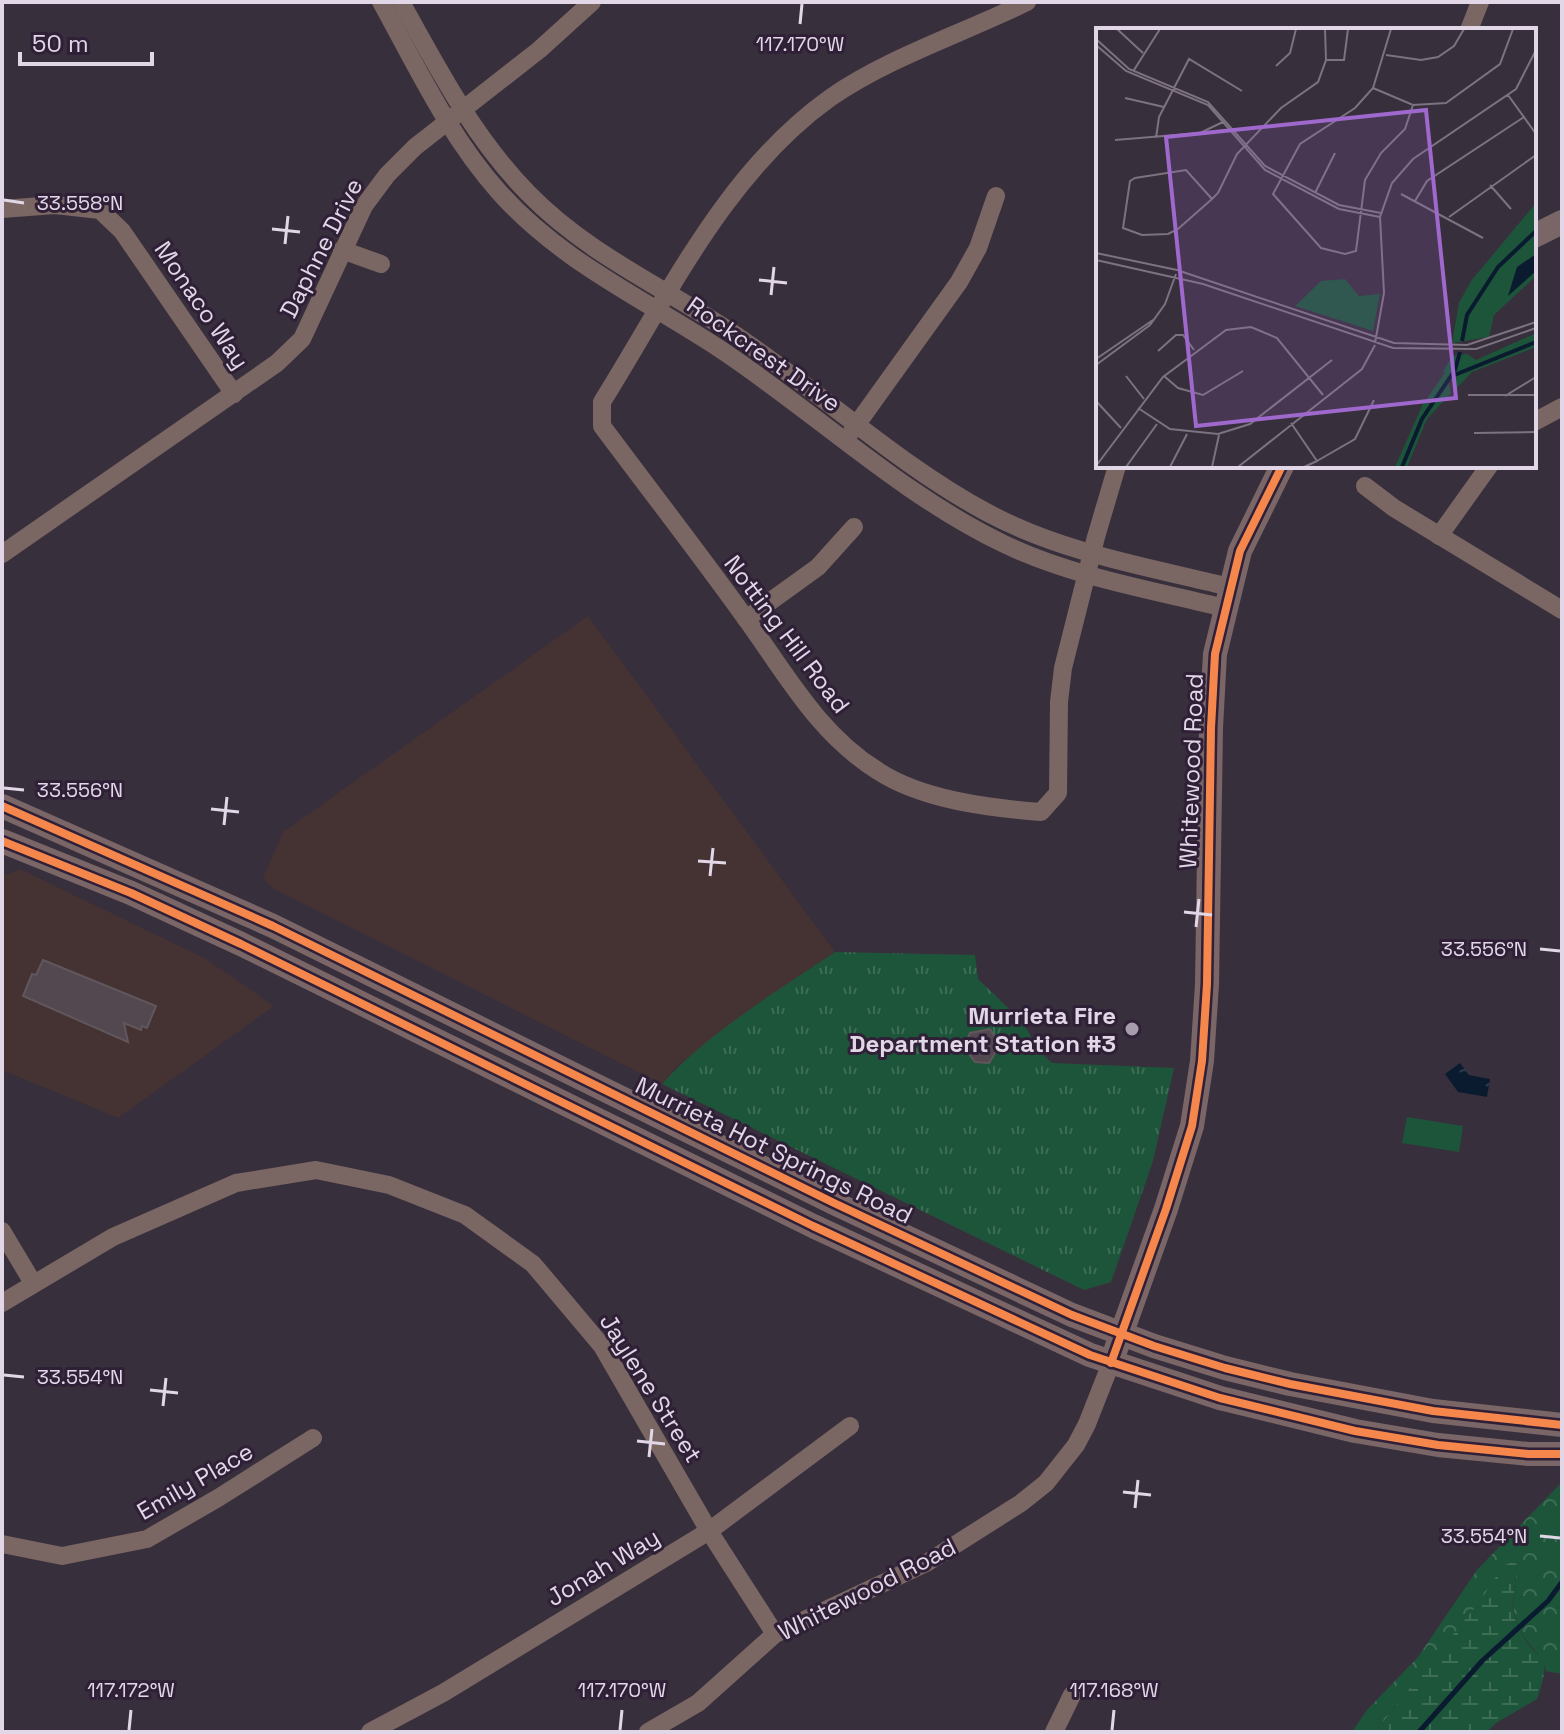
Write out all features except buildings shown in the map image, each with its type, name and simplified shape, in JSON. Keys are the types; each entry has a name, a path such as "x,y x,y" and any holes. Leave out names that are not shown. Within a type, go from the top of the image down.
{"main road":[{"path":"1536,235 1562,222"},
{"name":"Whitewood Road","path":"1111,1363 1192,1126 1202,1061 1207,984 1215,654 1240,551 1281,468"},
{"name":"Murrieta Hot Springs Road","path":"2,806 273,926 834,1203 1072,1315 1225,1368 1364,1400 1493,1419 1562,1425"},
{"name":"Murrieta Hot Springs Road","path":"2,841 131,893 241,944 813,1226 1111,1363 1220,1398 1355,1431 1438,1445 1528,1454 1562,1454"},
{"path":"241,944 253,936 275,941 389,994 398,997 409,995"}],"street":[{"name":"Rockcrest Drive","path":"381,2 448,122 477,165 525,219 569,256 724,352 934,504 985,535 1036,558 1086,573 1228,598"},
{"name":"Rockcrest Drive","path":"401,2 463,110 509,172 547,212 592,248 737,336 930,477 988,513 1043,538 1228,598"},
{"name":"Daphne Drive","path":"5,546 277,363 302,339 364,206 387,175 415,147 539,50 592,2"},
{"name":"Notting Hill Road","path":"1027,2 882,69 832,97 795,126 753,168 718,213 602,402 602,426 827,730 880,773 912,788 990,808 1041,812 1058,793 1059,702 1063,668 1116,468"},
{"path":"1470,28 1480,2"},
{"path":"844,440 959,282 978,248 996,196"},
{"name":"Monaco Way","path":"2,209 55,205 100,210 122,231 234,394"},
{"path":"342,250 381,264"},
{"path":"1536,421 1562,407"},
{"path":"1439,536 1488,468"},
{"path":"1365,486 1394,508 1562,610"},
{"path":"746,619 818,567 854,527"},
{"name":"Jaylene Street","path":"2,1303 113,1237 236,1183 316,1170 389,1185 465,1215 533,1264 602,1346 709,1531 775,1634"},
{"path":"2,1231 33,1283"},
{"name":"Whitewood Road","path":"648,1732 698,1703 775,1634 928,1562 1033,1493 1063,1465 1076,1445 1111,1363"},
{"name":"Jonah Way","path":"370,1732 443,1693 709,1531 850,1426"},
{"name":"Emily Place","path":"2,1544 62,1556 147,1539 313,1438"},
{"path":"1054,1732 1072,1695"}],"shaded area":[{"path":"588,616 835,952 677,1066 662,1084 272,888 263,878 283,832"},
{"path":"20,869 206,959 274,1006 118,1118 2,1070 2,876"}],"green space":[{"path":"835,952 975,955 978,979 1023,1022 1038,1050 1052,1063 1174,1068 1153,1161 1111,1282 1084,1290 662,1084 721,1030"},
{"path":"1407,1117 1463,1126 1459,1152 1402,1143"},
{"path":"1562,1482 1562,1674 1546,1671 1542,1660 1522,1634 1514,1605 1517,1564 1503,1567 1481,1601 1375,1732 1352,1732 1367,1710 1418,1657 1477,1570"},
{"path":"1512,1562 1517,1564 1513,1604 1515,1620 1544,1664 1537,1699 1496,1723 1487,1732 1375,1732 1480,1601 1503,1566"}],"water":[{"path":"1460,1063 1469,1075 1490,1079 1487,1097 1458,1092 1445,1074"}],"waterway":[{"path":"1419,1732 1482,1661 1548,1601 1562,1582"}],"cycle path":[{"path":"1111,1363 1192,1126 1202,1061 1207,984 1215,654 1240,551 1281,468"},
{"path":"2,806 273,926 834,1203 1072,1315 1154,1346 1290,1384 1433,1411 1562,1425"},
{"path":"2,841 131,893 241,944 813,1226 1090,1355 1220,1398 1355,1431 1438,1445 1528,1454 1562,1454"}],"place":[{"name":"Murrieta Fire Department Station #3","path":"1132,1029"}]}
